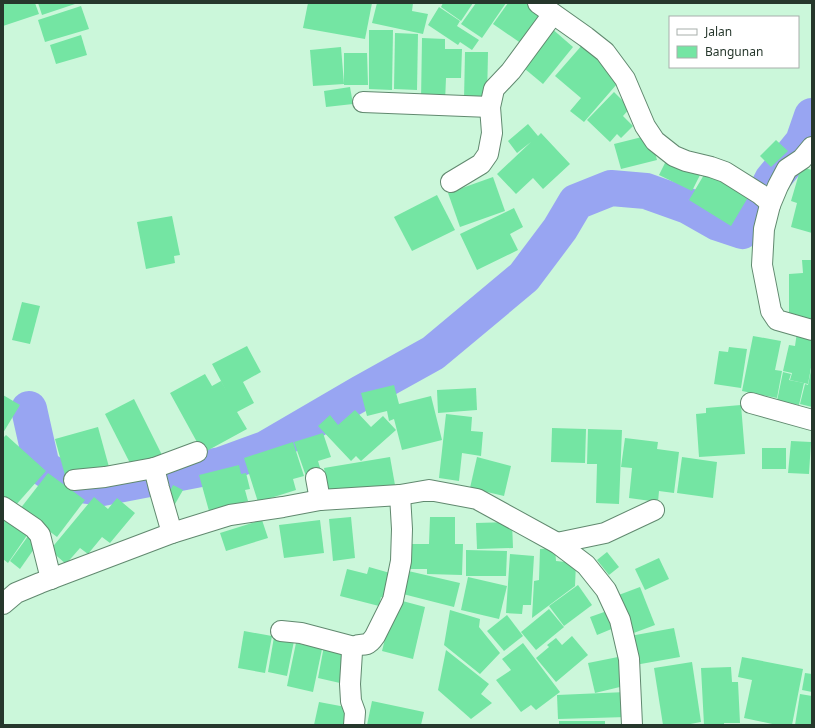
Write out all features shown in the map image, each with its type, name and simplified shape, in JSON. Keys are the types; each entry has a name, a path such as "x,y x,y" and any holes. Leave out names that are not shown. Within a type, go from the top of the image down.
{"street":[{"path":"451,182 481,164 488,154 492,133 490,107 494,89 511,71 545,8 605,52 625,79 645,126 655,141 674,156 725,172 765,199"},
{"path":"363,102 490,107"},
{"path":"809,156 787,169 778,186 765,199 762,265 771,311 777,320 812,330"},
{"path":"751,403 812,420"},
{"path":"74,480 105,477 156,476 197,452"},
{"path":"156,476 172,533"},
{"path":"316,478 320,500"},
{"path":"3,604 16,593 172,533 230,515 320,500 400,494 429,490 477,500 557,543 586,565 606,590 620,620 629,659 632,725"},
{"path":"354,725 355,712 351,701 350,684 352,652 354,647 358,644 367,644 375,636 393,600 401,561 402,529 400,494"},
{"path":"3,507 34,528 40,535 51,580"},
{"path":"557,543 605,533 654,510"},
{"path":"281,631 301,633 354,647"}],"building":[{"path":"3,3 35,3 39,14 3,26"},
{"path":"38,3 78,3 42,15"},
{"path":"308,3 372,3 365,39 303,28"},
{"path":"377,3 413,3 412,11 428,14 423,34 372,23"},
{"path":"443,3 473,3 461,21 441,7"},
{"path":"476,3 506,3 482,38 461,24"},
{"path":"508,3 532,3 548,14 525,46 493,24"},
{"path":"81,6 89,29 45,42 38,20"},
{"path":"439,7 460,21 457,26 479,40 472,50 460,42 458,45 428,25"},
{"path":"550,27 573,47 543,84 519,64"},
{"path":"369,30 393,30 392,90 369,89"},
{"path":"395,33 418,34 417,90 394,89"},
{"path":"81,35 87,55 56,64 50,45"},
{"path":"422,38 445,39 445,49 462,49 461,78 446,78 445,102 421,101"},
{"path":"583,44 623,77 584,122 570,111 581,98 555,76"},
{"path":"341,47 344,84 313,86 310,50"},
{"path":"465,52 488,52 487,100 464,100"},
{"path":"344,53 367,53 368,85 344,85"},
{"path":"350,87 353,104 326,107 324,91"},
{"path":"614,92 630,108 623,116 633,126 621,138 617,134 610,142 587,120"},
{"path":"528,124 538,136 541,133 570,164 543,189 533,178 516,194 497,174 531,142 517,153 508,141"},
{"path":"650,135 657,160 621,169 614,144"},
{"path":"776,140 788,151 771,167 760,156"},
{"path":"668,157 701,173 692,191 659,175"},
{"path":"801,167 812,170 812,233 791,227 797,203 791,201"},
{"path":"708,168 750,194 731,226 689,200"},
{"path":"493,177 505,211 460,227 448,193"},
{"path":"437,195 455,230 412,251 394,217"},
{"path":"514,208 523,227 510,234 518,250 477,270 460,234"},
{"path":"172,216 180,255 174,256 175,263 146,269 137,222"},
{"path":"802,260 812,260 812,320 789,320 789,274 803,273"},
{"path":"22,302 40,306 30,344 12,340"},
{"path":"797,332 812,335 812,362 808,384 790,380 792,373 783,371 789,345 795,346"},
{"path":"753,336 781,341 775,370 782,371 777,398 742,391"},
{"path":"247,346 261,372 243,382 254,403 237,412 247,429 203,453 170,393 205,374 212,386 221,381 228,394 212,364"},
{"path":"729,347 747,349 741,388 714,384 719,351 728,352"},
{"path":"811,370 812,407 800,404 805,384 808,385"},
{"path":"783,372 791,374 789,380 804,383 799,405 777,401"},
{"path":"394,385 399,404 431,396 442,440 402,450 394,419 389,421 387,411 367,416 361,393"},
{"path":"476,388 477,410 438,413 437,390"},
{"path":"3,395 20,405 3,433"},
{"path":"134,399 162,455 133,469 105,414"},
{"path":"741,405 745,454 699,457 696,414 706,413 706,408"},
{"path":"355,410 371,427 383,416 396,430 361,461 356,456 351,461 318,426 330,415 338,425"},
{"path":"446,414 472,417 471,431 483,432 481,456 462,453 459,481 439,478"},
{"path":"98,427 109,467 66,479 55,439"},
{"path":"552,428 586,429 585,463 551,462"},
{"path":"588,429 622,430 619,504 596,503 597,464 587,464"},
{"path":"323,433 331,457 318,461 322,474 307,479 294,442"},
{"path":"6,435 46,471 15,506 3,496 3,438"},
{"path":"625,438 658,442 657,449 679,452 674,493 659,491 658,502 629,498 632,468 621,467"},
{"path":"791,441 811,442 809,474 788,473"},
{"path":"293,442 304,476 293,479 296,490 258,502 244,458"},
{"path":"762,448 786,448 786,469 762,469"},
{"path":"390,457 395,485 329,495 324,468"},
{"path":"477,457 511,466 504,496 470,488"},
{"path":"682,457 717,462 713,498 677,493"},
{"path":"239,465 241,474 246,473 250,489 245,490 248,501 209,511 199,475"},
{"path":"48,473 85,500 57,537 20,509"},
{"path":"173,485 183,490 175,504 166,499"},
{"path":"94,497 108,509 117,498 135,513 110,543 102,537 88,554 80,548 66,564 50,550"},
{"path":"8,516 30,531 8,563 3,559 3,523"},
{"path":"351,517 355,558 333,561 329,519"},
{"path":"430,517 455,517 455,544 463,544 462,575 427,574 427,569 405,569 405,544 429,544"},
{"path":"262,520 268,538 226,551 220,533"},
{"path":"320,520 324,553 284,558 279,525"},
{"path":"512,522 513,548 477,549 476,523"},
{"path":"31,532 41,539 20,569 10,561"},
{"path":"555,548 556,561 576,563 575,586 532,618 534,581 539,580 540,549"},
{"path":"466,550 507,551 506,576 466,576"},
{"path":"607,552 619,567 609,575 597,560"},
{"path":"510,554 534,556 531,605 523,605 522,614 506,613"},
{"path":"659,558 669,579 645,590 635,569"},
{"path":"369,567 397,575 390,600 381,597 379,606 340,596 347,569 367,574"},
{"path":"404,570 460,583 454,607 399,593"},
{"path":"468,577 507,586 499,619 461,610"},
{"path":"578,585 592,605 564,626 549,606"},
{"path":"640,587 655,625 631,634 616,596"},
{"path":"395,599 425,607 413,659 382,651"},
{"path":"549,609 564,627 536,650 521,632"},
{"path":"450,610 480,619 479,627 500,653 480,674 444,645"},
{"path":"607,611 614,628 597,635 590,617"},
{"path":"507,615 523,636 504,651 487,631"},
{"path":"674,628 680,657 635,665 630,636"},
{"path":"244,631 272,636 265,673 238,668"},
{"path":"572,636 588,655 556,682 536,658 549,647 547,645 556,638 562,645"},
{"path":"274,637 294,641 287,676 268,672"},
{"path":"296,643 322,649 313,692 287,686"},
{"path":"523,643 560,692 536,710 531,705 521,712 496,680 511,670 502,659"},
{"path":"324,646 347,651 340,683 318,678"},
{"path":"446,650 489,684 481,694 492,703 471,719 438,690"},
{"path":"618,657 624,686 595,693 588,663"},
{"path":"742,657 803,669 792,725 777,725 744,718 752,680 738,677"},
{"path":"692,662 701,722 685,725 663,725 654,668"},
{"path":"731,667 732,682 738,682 740,723 704,725 701,668"},
{"path":"805,673 812,674 812,692 802,690"},
{"path":"626,692 627,717 558,719 557,695"},
{"path":"800,694 812,696 812,725 795,725"},
{"path":"372,701 424,712 421,725 367,725"},
{"path":"319,702 351,708 347,725 314,725"},
{"path":"559,721 605,721 605,725 559,725"}],"waterway":[{"path":"29,409 42,467 66,483 102,488 221,465 265,449 433,353 524,277 560,229 576,202 611,188 646,191 688,206 718,223 742,231 753,220 772,180 803,142 812,116"}]}
